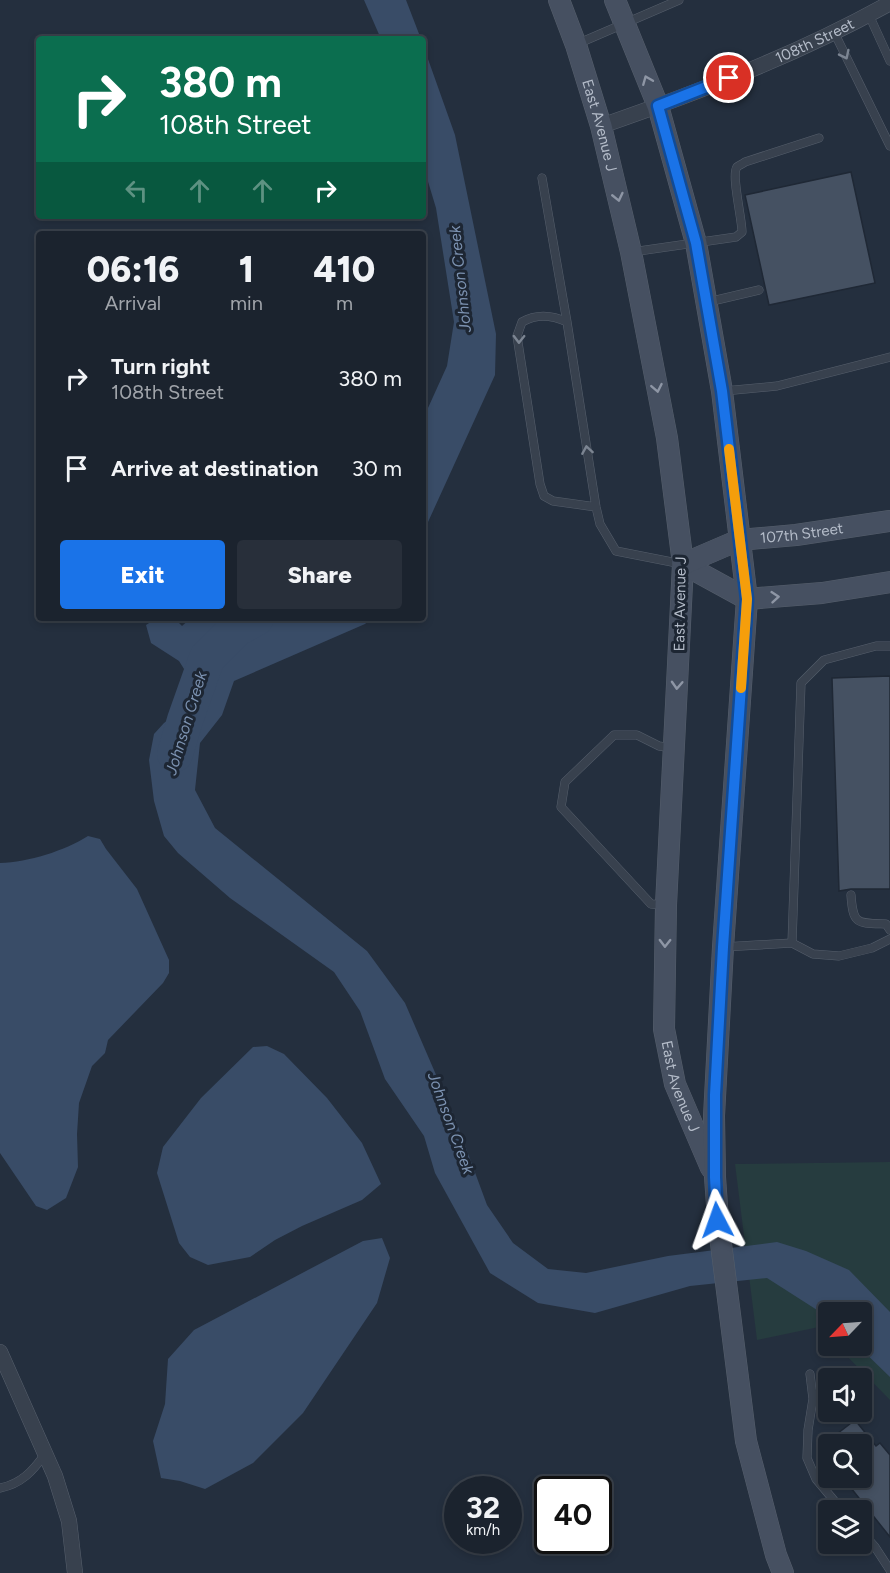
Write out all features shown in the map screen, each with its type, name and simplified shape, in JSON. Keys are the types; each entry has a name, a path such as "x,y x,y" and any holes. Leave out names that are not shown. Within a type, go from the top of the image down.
{"street":[{"name":"East Avenue J","path":"559,0 576,45 601,126 631,252 667,438 683,564 666,905 664,1029 675,1084 715,1177"},
{"name":"East Avenue J","path":"615,0 658,106 696,243 722,391 747,599 723,947 714,1116 715,1177 717,1220 746,1441 776,1555 783,1573"},
{"name":"108th Street","path":"601,126 729,78 834,32 890,3"},
{"name":"107th Street","path":"683,564 739,540 796,535 890,521"},
{"path":"683,564 747,599 822,593 890,582"},
{"path":"0,1352 55,1476 69,1521 75,1573"}],"lane":[{"path":"576,45 679,0"},
{"path":"868,15 890,62"},
{"path":"834,32 890,146"},
{"path":"631,252 736,237 742,231 742,218 734,177 737,168 745,162 819,138"},
{"path":"542,178 600,524 616,551 683,564"},
{"path":"705,303 759,290"},
{"path":"567,322 555,316 531,317 522,322 517,336 538,472 544,496 554,501 596,507"},
{"path":"722,391 777,386 890,357"},
{"path":"792,943 801,683 824,660 876,646 890,646"},
{"path":"666,905 651,904 561,807 565,782 614,735 637,735 658,747 674,748"},
{"path":"851,895 852,914 857,920 864,924 886,924 890,930"},
{"path":"723,947 792,943 813,954 839,956 872,948 890,939"},
{"path":"810,1374 813,1399 808,1430 807,1458 816,1479 834,1500"},
{"path":"0,1488 20,1481 35,1470 45,1454"},
{"path":"872,1544 890,1570"}],"green space":[{"path":"890,1162 890,1400 872,1382 872,1368 859,1368 847,1356 872,1356 872,1302 818,1302 818,1327 757,1340 735,1164"}],"water":[{"path":"364,0 406,0 420,36 380,36"},
{"path":"426,53 455,135 496,334 495,375 426,526 426,412 447,366 454,322 436,208 426,175"},
{"path":"152,621 177,621 182,626 188,621 368,621 234,681 222,715 200,743 195,790 215,828 367,951 405,1003 456,1121 487,1205 513,1243 548,1269 586,1273 668,1256 777,1242 806,1251 849,1270 890,1312 890,1377 868,1356 872,1356 872,1302 818,1302 818,1311 767,1278 690,1286 595,1313 538,1303 490,1273 435,1173 424,1136 385,1079 360,1011 334,972 230,898 178,853 164,836 154,801 149,760 154,734 164,723 182,710 201,704 201,696 179,661 151,643 146,625"},
{"path":"88,836 100,839 137,889 169,960 169,973 163,983 108,1040 105,1053 92,1066 79,1103 78,1167 66,1198 47,1210 36,1206 0,1153 0,863 46,855"},
{"path":"267,1046 284,1054 327,1098 362,1143 381,1184 362,1200 302,1226 275,1240 250,1257 208,1265 190,1257 179,1243 157,1173 163,1147 201,1098 253,1047"},
{"path":"382,1238 390,1258 377,1303 303,1413 253,1463 205,1489 161,1478 153,1441 165,1404 168,1359 194,1330 363,1241"}],"building":[{"path":"851,172 875,283 769,305 745,195"},
{"path":"890,676 890,889 839,891 832,678"},
{"path":"852,1422 857,1422 866,1434 837,1434"},
{"path":"872,1441 876,1446 880,1443 890,1455 890,1537 872,1514 872,1500 861,1500 851,1488 872,1488"}],"waterway":[{"name":"Johnson Creek","path":"175,754 207,658 236,629 251,621"}],"slow traffic":[{"path":"729,449 747,599 741,688"}],"route":[{"path":"717,1220 715,1095 747,599 722,391 696,243 658,106 729,78"}]}
